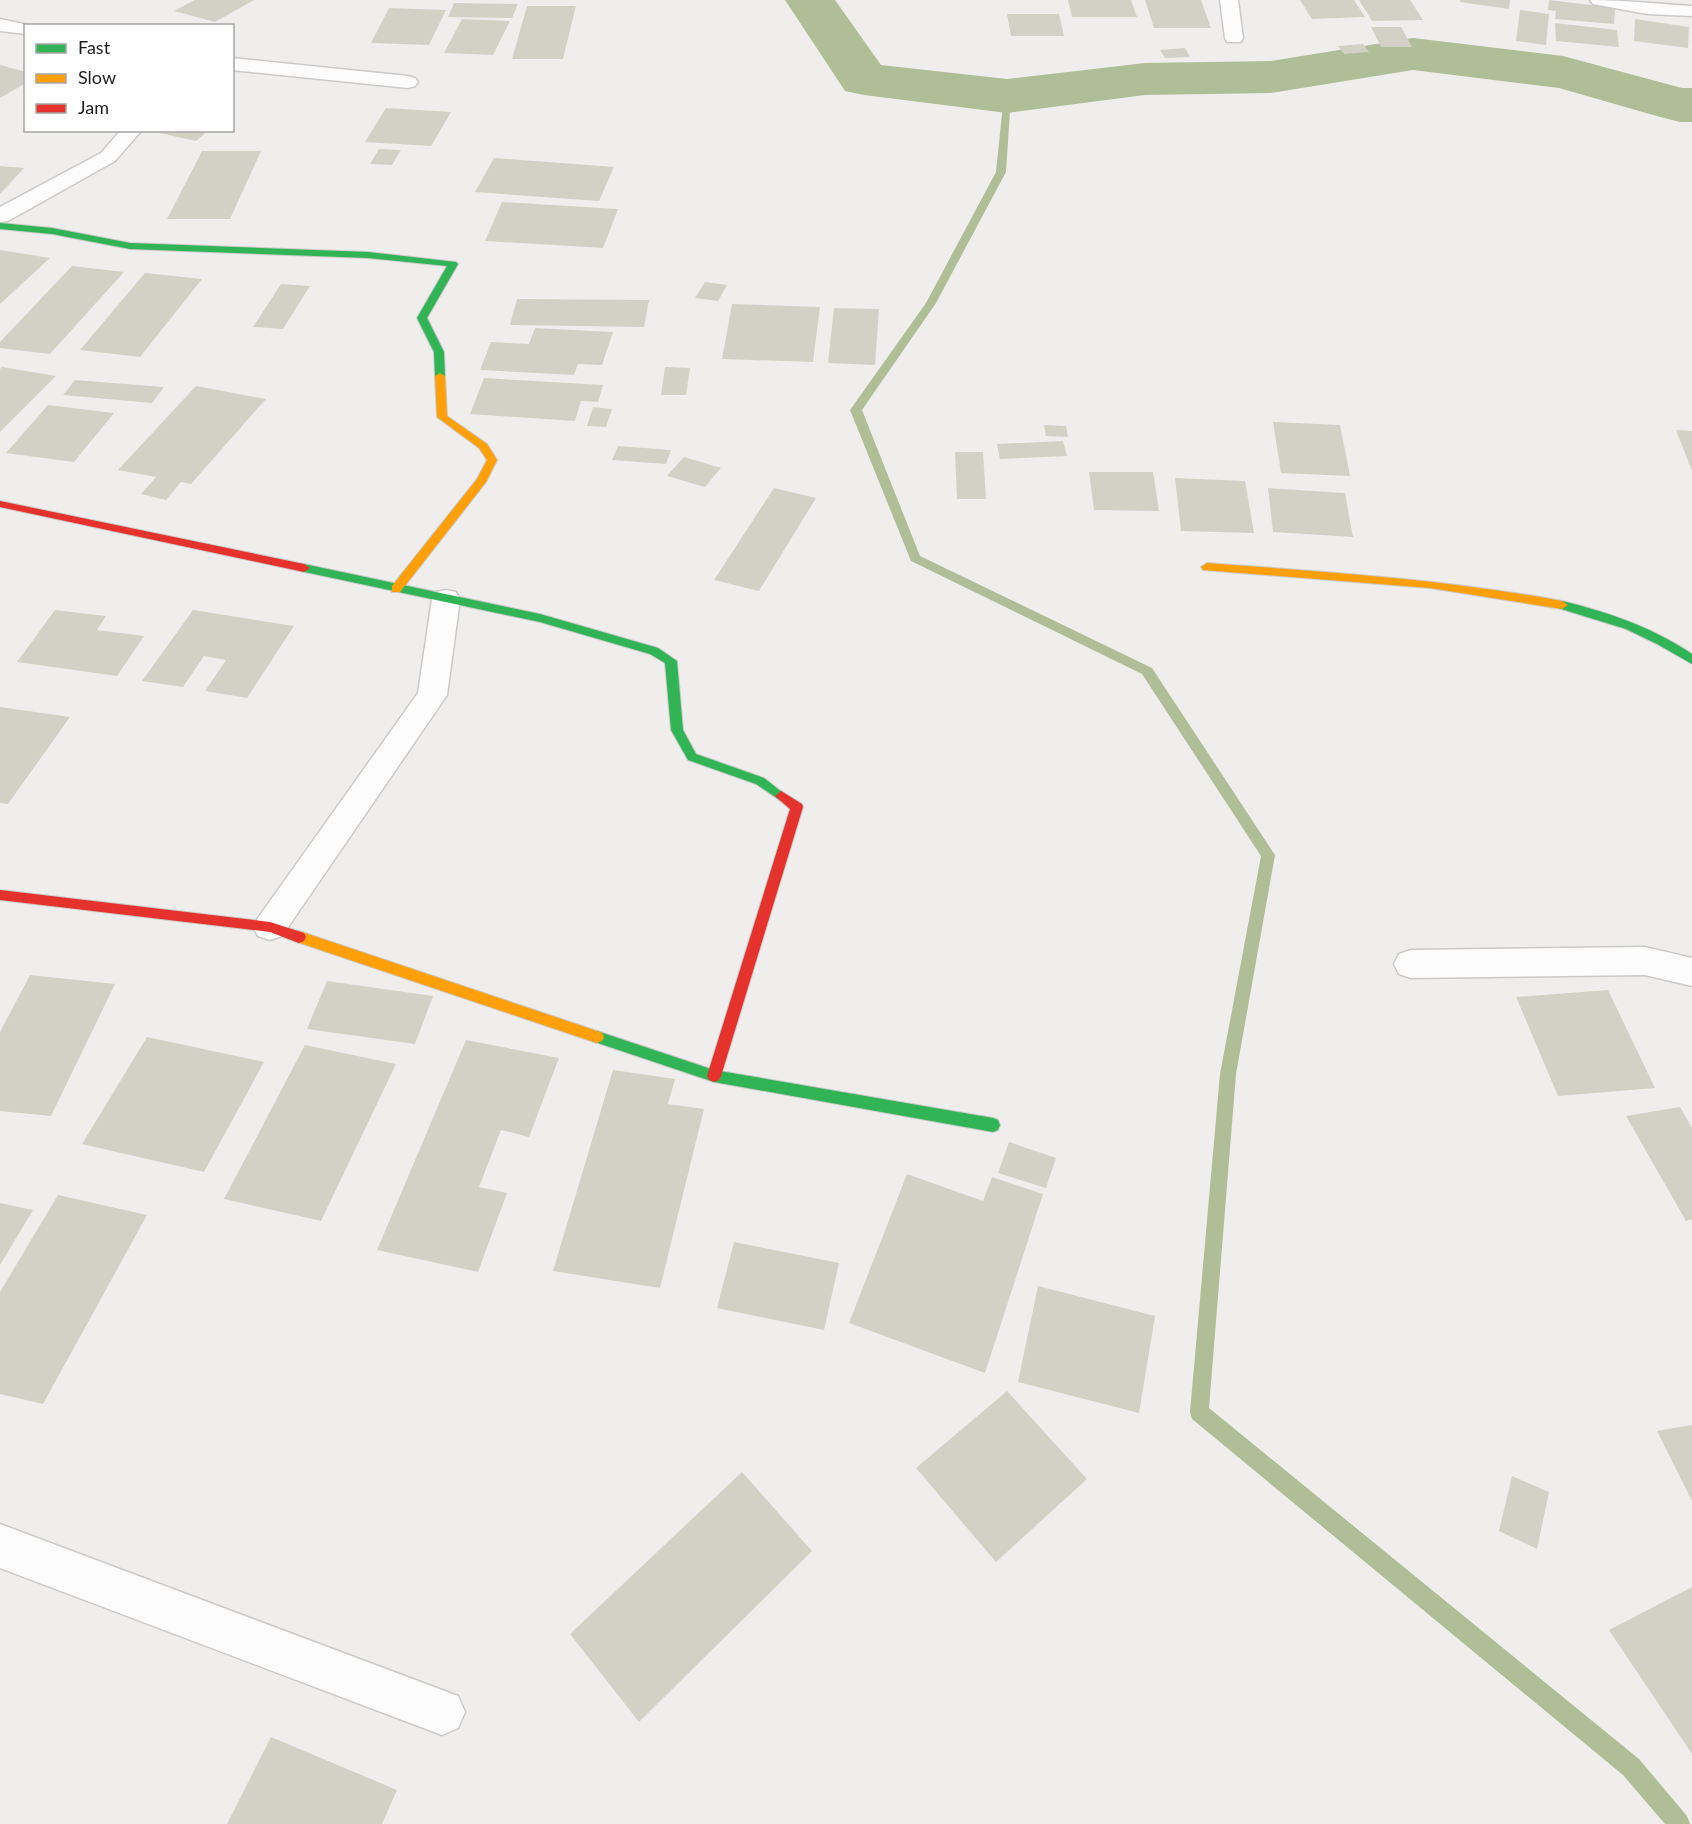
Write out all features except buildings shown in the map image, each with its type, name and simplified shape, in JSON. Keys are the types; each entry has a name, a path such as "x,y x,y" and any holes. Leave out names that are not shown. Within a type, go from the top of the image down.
{"street":[{"path":"1229,0 1234,38"},
{"path":"1599,0 1647,9 1692,11"},
{"path":"0,25 24,30"},
{"path":"234,64 408,82"},
{"path":"0,216 108,157 130,132"},
{"path":"0,226 52,231 130,246 368,255 453,264 422,318 439,352 442,417 483,446 492,460 482,480 396,589"},
{"path":"0,504 540,618 654,651 671,661 677,730 692,757 760,781 796,807 714,1076"},
{"path":"1207,567 1400,581 1552,602 1635,627 1678,648 1692,660"},
{"path":"270,927 432,695 446,599"},
{"path":"0,896 270,927 714,1076 993,1125"},
{"path":"1411,964 1645,961 1692,972"},
{"path":"0,1546 442,1712"}],"waterway":[{"path":"810,0 864,79 1007,96 1145,79 1271,77 1413,54 1563,72 1680,105 1692,105"},
{"path":"1007,96 1001,172 931,303 856,410 915,558 1147,671 1268,855 1228,1074 1199,1412 1631,1767 1679,1824"}],"traffic: fast":[{"path":"0,226 52,231 130,246 368,255 453,264 422,318 439,352 440,376"},
{"path":"304,568 540,618 654,651 671,661 677,730 692,757 760,781 781,796"},
{"path":"1562,605 1630,626 1662,641 1692,660"},
{"path":"597,1037 714,1076 993,1125"}],"traffic: slow":[{"path":"396,589 482,480 492,460 483,446 442,417 440,376"},
{"path":"1207,567 1430,584 1562,605"},
{"path":"299,937 597,1037"}],"traffic: jam":[{"path":"0,504 304,568"},
{"path":"714,1076 797,807 781,796"},
{"path":"0,895 270,927 299,937"}]}
